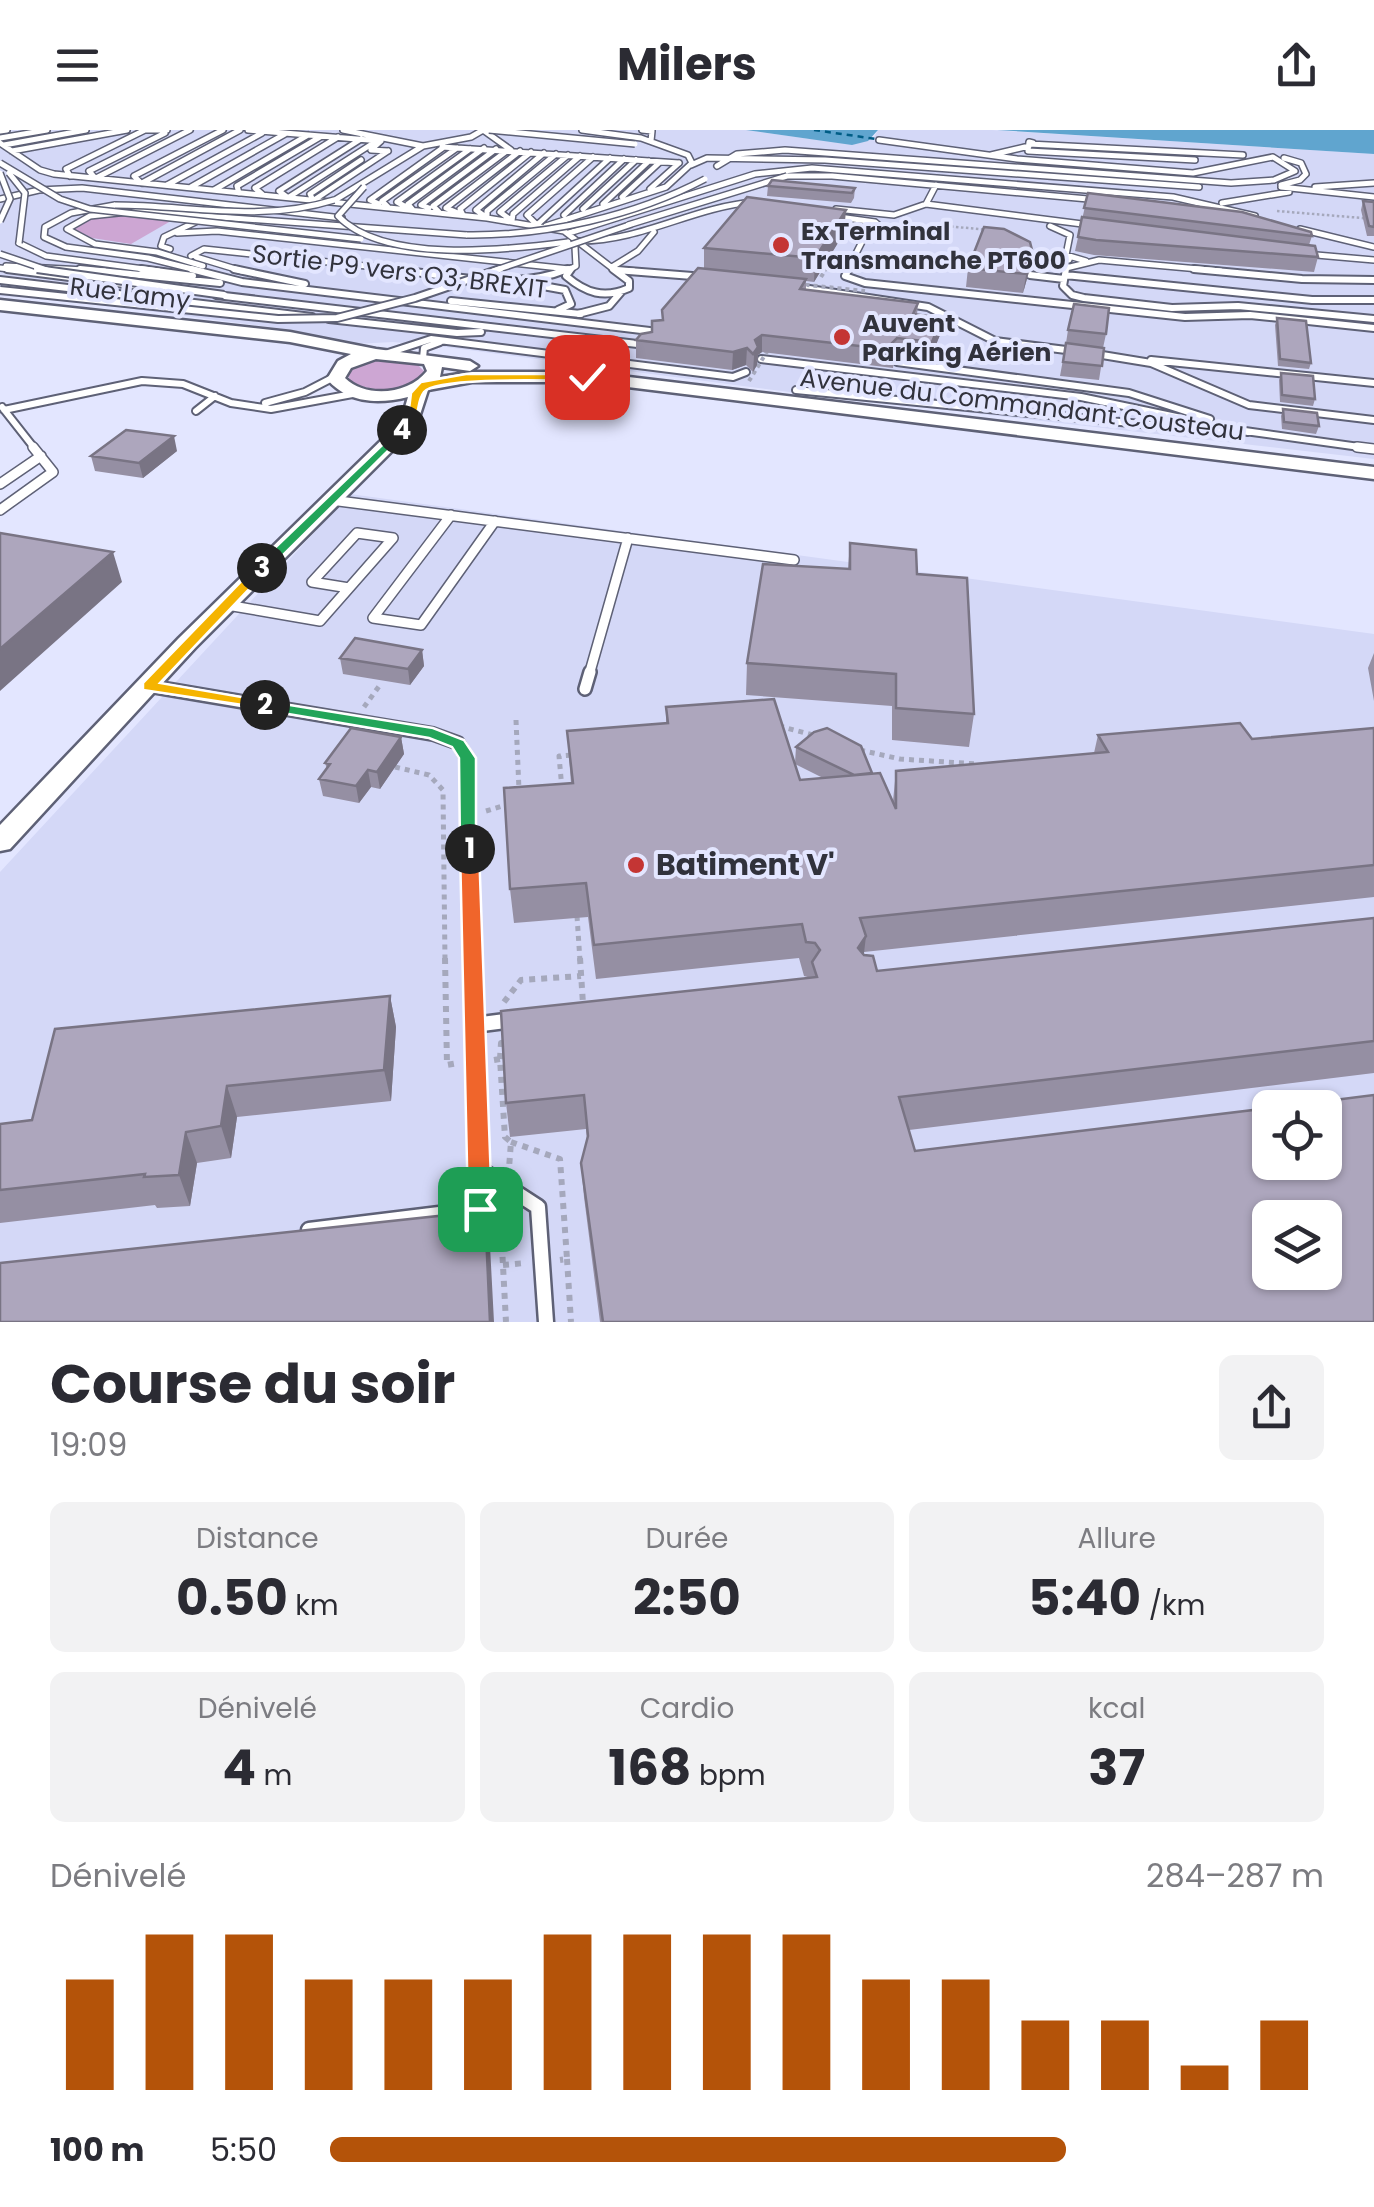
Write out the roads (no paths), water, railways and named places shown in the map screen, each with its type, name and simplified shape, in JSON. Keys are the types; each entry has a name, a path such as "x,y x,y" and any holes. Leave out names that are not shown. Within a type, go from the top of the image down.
{"street":[{"name":"Rue Lamy","path":"0,305 254,334 427,360"},
{"name":"Rue Lamy","path":"254,334 304,347 335,368 342,387 363,394 396,414 385,444"},
{"path":"335,368 382,354"},
{"path":"0,842 226,605 414,418 422,386 436,372 427,360"},
{"name":"Avenue du Commandant Cousteau","path":"427,360 578,370 1374,473"},
{"name":"Avenue du Commandant Cousteau","path":"363,394 399,393 466,378 540,375 664,384"}],"lane":[{"path":"1,137 19,130"},
{"path":"1,137 29,130"},
{"path":"1,137 38,130"},
{"path":"1,137 47,130"},
{"path":"1,137 58,130"},
{"path":"1,137 13,140 67,130"},
{"path":"1,137 76,130"},
{"path":"1,137 86,130"},
{"path":"12,151 20,145 100,130"},
{"path":"12,151 109,130"},
{"path":"12,151 118,130"},
{"path":"12,151 126,130"},
{"path":"70,176 194,130"},
{"path":"70,176 66,169 194,130"},
{"path":"44,181 92,178 194,130"},
{"path":"92,178 89,171 194,130"},
{"path":"118,181 194,130"},
{"path":"118,181 111,174 194,130"},
{"path":"141,183 194,130"},
{"path":"141,183 134,176 194,130"},
{"path":"498,130 423,146 364,186 334,200 292,211 254,213 115,205 61,217 46,227 44,236 60,245 148,258 272,286 654,332 616,322 566,276 578,244"},
{"path":"582,130 723,159 825,160 1175,188 1276,186 1304,178 1302,164 1286,158 1195,160 1029,147"},
{"path":"594,130 668,146 690,156 692,164"},
{"path":"608,130 646,135 652,141"},
{"path":"622,130 648,134 652,141"},
{"path":"642,130 652,132 652,141"},
{"path":"652,141 655,130"},
{"path":"389,208 370,200 451,148 655,158 667,154 668,146 655,130"},
{"path":"484,132 652,141"},
{"path":"484,132 573,155 656,186 632,198"},
{"path":"166,186 160,178 313,135 403,139 423,146"},
{"path":"166,186 313,135"},
{"path":"190,188 313,135"},
{"path":"213,190 313,135"},
{"path":"213,190 206,183 313,135"},
{"path":"239,193 313,135"},
{"path":"239,193 231,186 313,135"},
{"path":"264,195 313,135"},
{"path":"264,195 255,188 313,135"},
{"path":"288,198 313,135"},
{"path":"288,198 279,190 313,135"},
{"path":"190,188 183,180 313,135 381,141 380,150 313,200"},
{"path":"0,290 278,319 337,318 415,298 756,182 787,176 823,175 1179,207 1258,220 1215,204 1173,197 798,168 755,174 569,233 487,218 70,176 40,170 12,151 1,137"},
{"path":"879,140 1001,157 1185,172 1211,172 1241,157"},
{"path":"272,286 161,252 87,241 67,230 78,220 114,212 511,236 558,229 688,188 706,178 723,159 748,152 822,151 1258,183 1287,177 1294,170 1284,162 1241,157 1029,147 990,155"},
{"path":"1029,147 1204,160"},
{"path":"389,208 382,201 451,148"},
{"path":"313,200 304,193 380,150"},
{"path":"573,155 632,198"},
{"path":"573,155 610,199 594,210"},
{"path":"413,210 408,204 573,155"},
{"path":"440,213 422,205 573,155"},
{"path":"440,213 434,206 573,155"},
{"path":"463,216 446,208 573,155"},
{"path":"463,216 465,209 573,155"},
{"path":"487,218 573,155"},
{"path":"487,218 476,210 573,155"},
{"path":"512,221 573,155"},
{"path":"512,221 500,212 573,155"},
{"path":"540,226 589,206 573,155"},
{"path":"540,226 569,212 573,155"},
{"path":"540,226 573,155"},
{"path":"540,226 527,215 573,155"},
{"path":"413,210 397,202 573,155 630,193 594,210"},
{"path":"1001,157 1035,155 1178,166 1230,164"},
{"path":"350,208 540,226 672,184 692,164 712,158"},
{"path":"712,158 717,166"},
{"path":"0,167 10,199 0,222"},
{"path":"0,167 25,192 26,208 16,232 19,243 46,256 167,270 220,283"},
{"path":"0,167 60,199 101,211 410,244 518,248 574,240 632,224"},
{"path":"1185,172 1296,190 1374,197"},
{"path":"0,198 47,183 86,182 301,204"},
{"path":"1215,204 1296,190 1374,183"},
{"path":"926,204 936,185"},
{"path":"364,186 341,210 341,222 362,234 410,244"},
{"path":"0,198 46,189 82,188 467,235"},
{"path":"0,198 54,192 256,210 334,200"},
{"path":"578,244 624,241 724,204 764,203"},
{"path":"711,209 752,211 724,204"},
{"path":"822,208 894,215 926,204 1094,226"},
{"path":"996,214 1070,235 1066,255 1082,262"},
{"name":"Sortie P9 vers O3, BREXIT","path":"215,217 199,219 164,237 161,246 254,276 300,284 581,314"},
{"path":"829,218 864,221 882,227 868,232 829,218"},
{"path":"848,226 864,221"},
{"path":"1291,230 1374,253"},
{"path":"164,237 210,231 723,279"},
{"path":"611,267 638,251 654,232"},
{"path":"868,232 846,274 848,279 1185,318 1250,315 1374,328"},
{"path":"532,318 603,308 631,285 569,233"},
{"path":"191,256 204,248 565,290 571,304 547,312"},
{"path":"1301,253 1374,253"},
{"path":"0,254 40,270 224,295"},
{"path":"1082,262 1069,266 1035,259 1082,262 1302,280 1374,280"},
{"path":"0,267 51,266 468,310"},
{"path":"1069,266 1064,277 1065,290 1097,300 1172,308 1266,308 1374,319"},
{"path":"0,267 647,345"},
{"path":"514,282 541,280 572,267"},
{"path":"1030,276 1312,300 1374,300"},
{"path":"0,280 457,333 510,330"},
{"path":"778,285 928,307 979,334 1008,344 1374,383"},
{"path":"585,292 621,292"},
{"path":"382,354 422,340 733,377 746,372"},
{"path":"427,360 422,350 427,346 451,342"},
{"path":"1131,358 1249,405 1374,420"},
{"path":"762,360 1105,401 1248,432 1374,449"},
{"path":"897,362 1128,393 1248,432"},
{"path":"239,404 292,397 335,368"},
{"path":"0,510 54,472 2,408 142,381 183,384 239,404 275,408 363,394"},
{"path":"796,390 1218,433 1248,432"},
{"path":"1008,409 1051,394"},
{"path":"196,411 215,396"},
{"path":"0,484 40,456"},
{"path":"330,500 794,560"},
{"path":"451,516 373,618 421,625 495,521"},
{"path":"226,605 320,621 393,538 358,533 312,582 349,588"},
{"path":"585,689 628,538"},
{"path":"149,686 448,738 458,743 467,758 480,1209 288,1233"},
{"path":"474,1025 525,1019"},
{"path":"478,1168 538,1207 546,1322"}],"water":[{"path":"746,130 878,130 868,141 852,145"},
{"path":"997,130 1374,130 1374,154"}],"place":[{"name":"Ex Terminal Transmanche PT600","path":"781,245"},
{"name":"Auvent Parking Aérien","path":"842,337"},
{"name":"Batiment V'","path":"636,865"}]}
